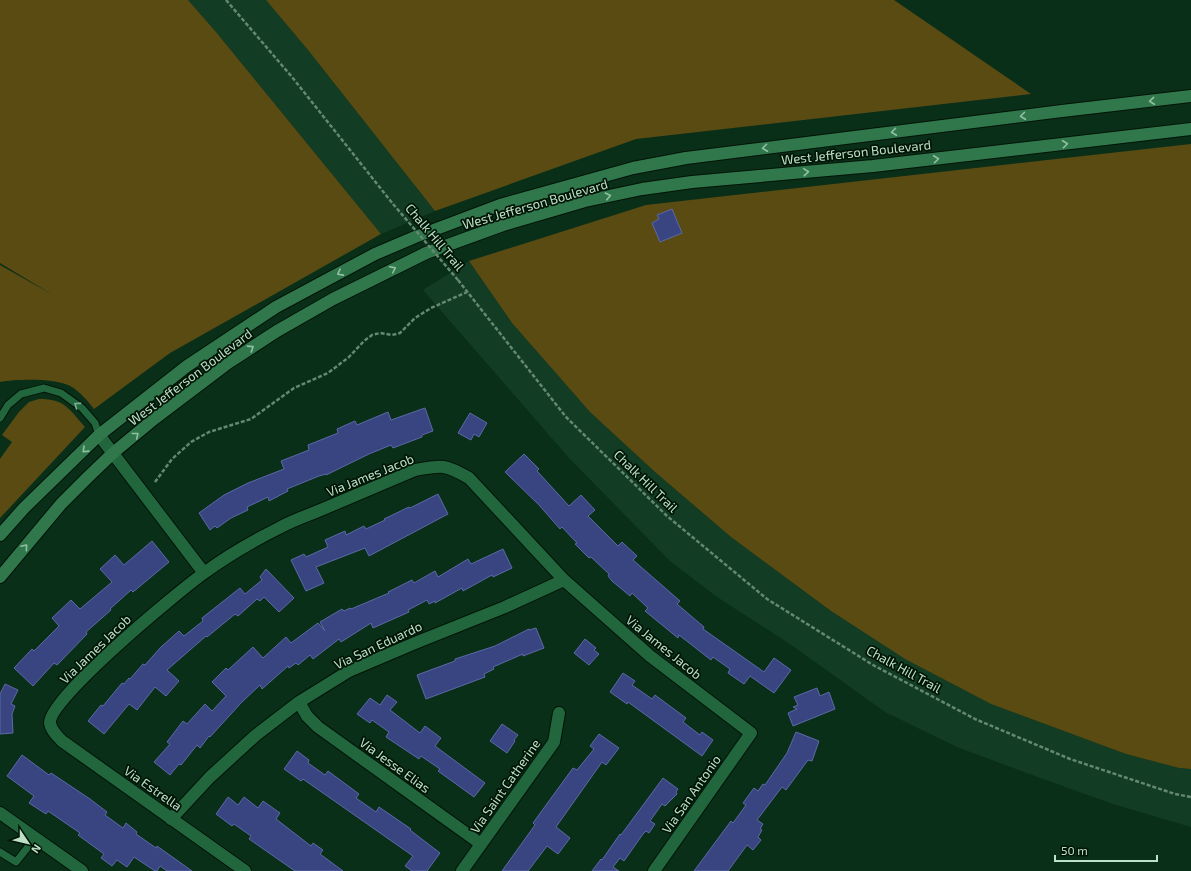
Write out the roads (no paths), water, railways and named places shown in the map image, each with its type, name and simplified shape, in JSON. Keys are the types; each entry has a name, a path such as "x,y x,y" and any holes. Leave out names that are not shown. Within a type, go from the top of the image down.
{"main road":[{"name":"West Jefferson Boulevard","path":"0,535 24,508 99,435 187,366 276,307 375,254 415,237 500,206 580,182 633,168 686,158 1191,96"},
{"name":"West Jefferson Boulevard","path":"0,577 61,504 113,453 154,419 228,363 277,331 333,299 426,253 503,225 585,201 642,189 692,182 873,166 1191,129"},
{"path":"580,182 585,201"}],"street":[{"path":"99,435 204,573"},
{"name":"Via James Jacob","path":"50,723 53,712 61,701 99,663 153,614 204,573 244,547 279,527 415,470 439,466 455,470 469,478 564,580 650,656 751,733"},
{"name":"Via San Eduardo","path":"171,819 210,777 256,734 299,702 349,671 505,607 564,580"},
{"name":"Via Jesse Elias","path":"299,702 307,716 318,727 481,844"},
{"name":"Via Saint Catherine","path":"462,871 554,742 559,713"},
{"name":"Via Estrella","path":"50,723 54,733 62,741 245,871"},
{"name":"Via San Antonio","path":"654,871 751,733"},
{"path":"0,813 82,871"}],"lane":[{"path":"0,418 8,405 21,394 44,388 61,394 82,408 95,423 99,435"},
{"path":"0,852 16,862 35,838"}]}
